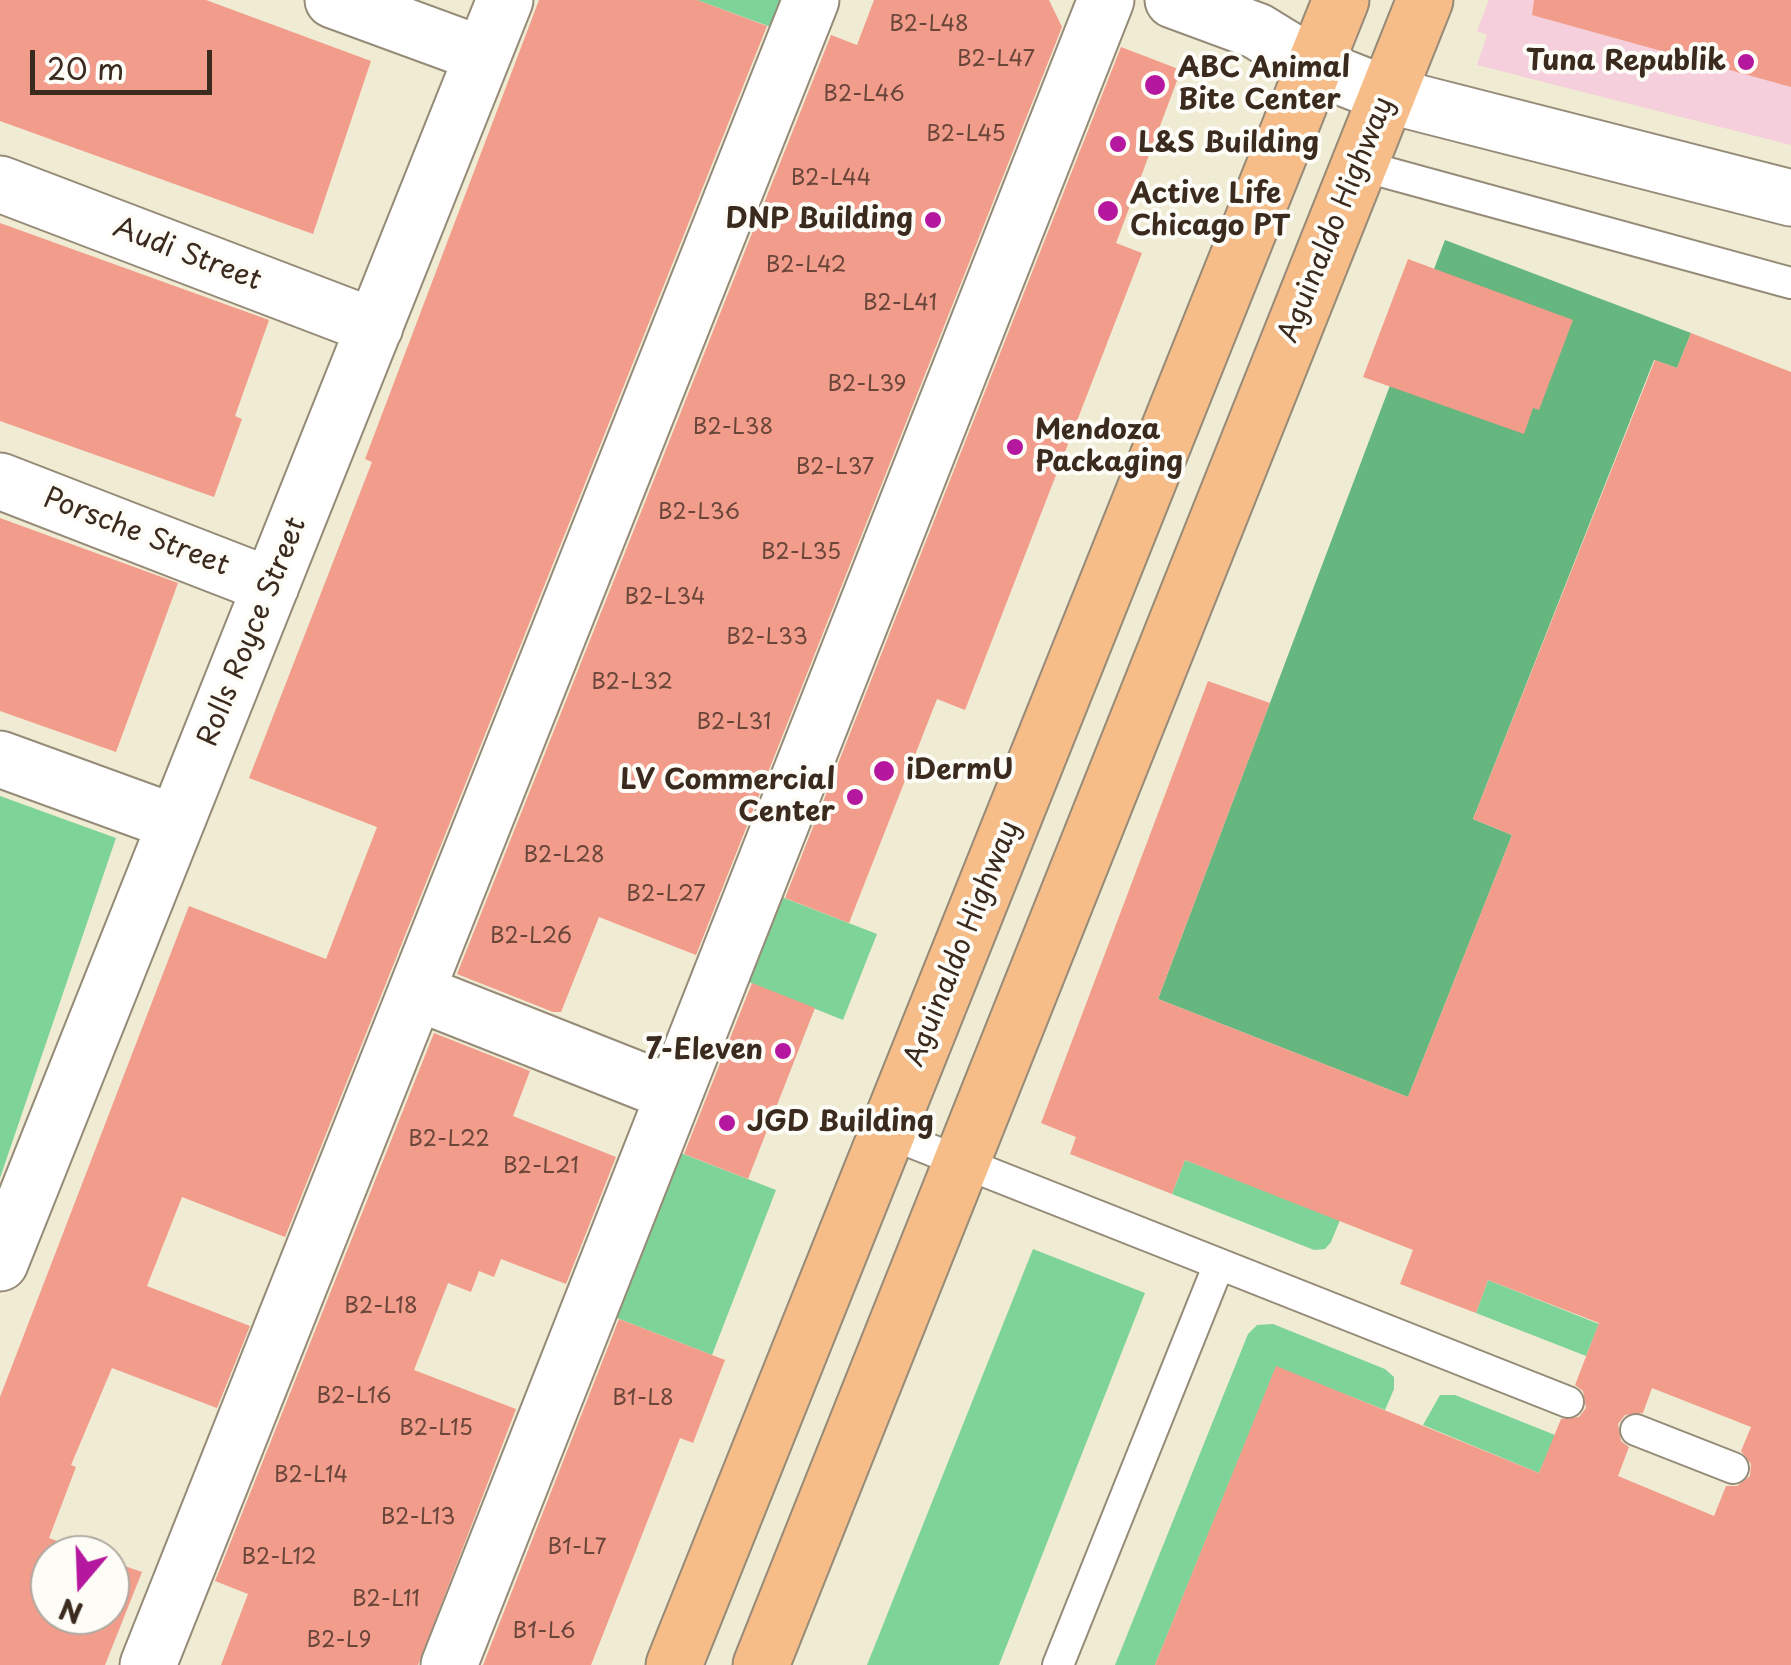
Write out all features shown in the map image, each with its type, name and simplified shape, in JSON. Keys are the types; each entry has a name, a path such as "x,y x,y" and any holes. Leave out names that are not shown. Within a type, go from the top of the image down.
{"highway":[{"name":"Aguinaldo Highway","path":"674,1665 1341,0"},
{"name":"Aguinaldo Highway","path":"760,1665 1425,0"}],"street":[{"path":"333,0 483,55"},
{"name":"Rolls Royce Street","path":"2,1255 505,0"},
{"path":"148,1665 810,0"},
{"path":"450,1665 1106,0"},
{"path":"1174,0 1257,30 1314,66 1387,94 1791,198"},
{"name":"Audi Street","path":"0,184 375,326"},
{"name":"Porsche Street","path":"0,481 271,586"},
{"path":"0,758 176,823"},
{"path":"416,992 674,1094"}],"lane":[{"path":"1358,165 1791,284"},
{"path":"888,1133 1568,1402"},
{"path":"1058,1665 1219,1264"},
{"path":"1636,1430 1734,1468"}],"shaded area":[{"path":"1489,0 1791,0 1791,145 1477,65 1487,35 1477,31"}],"green space":[{"path":"697,0 790,0 779,30"},
{"path":"1445,240 1691,333 1677,368 1654,360 1473,819 1512,835 1408,1097 1158,999"},
{"path":"0,796 116,838 0,1178"},
{"path":"774,894 877,934 843,1020 741,979"},
{"path":"673,1150 776,1190 712,1355 609,1315"},
{"path":"1185,1160 1340,1220 1331,1242 1325,1249 1314,1250 1172,1194"},
{"path":"1033,1249 1145,1293 999,1665 867,1665"},
{"path":"1488,1280 1599,1324 1586,1356 1476,1313"},
{"path":"1273,1324 1385,1369 1394,1377 1394,1389 1385,1410 1276,1367 1155,1665 1115,1665 1248,1334 1257,1325"},
{"path":"1440,1395 1455,1395 1555,1435 1539,1473 1423,1425"}],"building":[{"path":"0,0 206,0 371,61 313,234 0,121"},
{"path":"539,0 697,0 767,26 285,1237 182,1197 147,1286 250,1326 217,1408 112,1368 71,1465 76,1467 50,1535 30,1535 30,1635 117,1635 105,1665 0,1665 0,1397 189,906 326,959 377,827 249,778 372,462 365,459"},
{"path":"874,0 1049,0 1062,27 696,955 599,917 561,1012 553,1012 457,974 831,35 857,45"},
{"name":"Tuna Republik","path":"1534,0 1791,0 1791,87 1532,15"},
{"path":"1121,47 1181,70 1116,243 1142,253 965,710 937,699 849,923 785,898"},
{"path":"0,223 269,320 235,416 242,419 214,497 0,421"},
{"path":"1408,259 1573,320 1539,410 1533,408 1524,434 1363,377"},
{"path":"1691,333 1791,372 1791,1665 1155,1665 1276,1366 1539,1473 1561,1419 1579,1417 1586,1408 1583,1391 1575,1385 1599,1323 1488,1280 1476,1313 1400,1284 1413,1250 1185,1160 1172,1194 1070,1154 1076,1137 1041,1123 1208,681 1270,703 1158,999 1408,1097 1512,835 1473,819 1655,360 1677,368","holes":["1652,1388 1751,1427 1741,1451 1751,1464 1750,1476 1737,1486 1726,1486 1714,1516 1618,1476 1629,1447 1621,1441 1618,1424 1625,1415 1643,1413"]},
{"path":"0,518 178,583 116,752 0,711"},
{"path":"752,983 815,1008 748,1179 684,1154"},
{"path":"434,1033 530,1071 513,1116 616,1157 566,1284 501,1259 494,1277 479,1271 471,1292 448,1283 414,1370 516,1409 418,1665 221,1665 248,1594 215,1581"},
{"path":"619,1319 725,1360 693,1443 680,1438 591,1665 483,1665"},
{"path":"130,1568 142,1572 130,1602"}],"place":[{"name":"Tuna Republik","path":"1746,62"},
{"name":"ABC Animal Bite Center","path":"1155,85"},
{"name":"L&S Building","path":"1118,144"},
{"name":"Active Life Chicago PT","path":"1108,211"},
{"name":"DNP Building","path":"933,220"},
{"name":"Mendoza Packaging","path":"1015,447"},
{"name":"iDermU","path":"884,771"},
{"name":"LV Commercial Center","path":"855,797"},
{"name":"7-Eleven","path":"783,1051"},
{"name":"JGD Building","path":"727,1123"}]}
